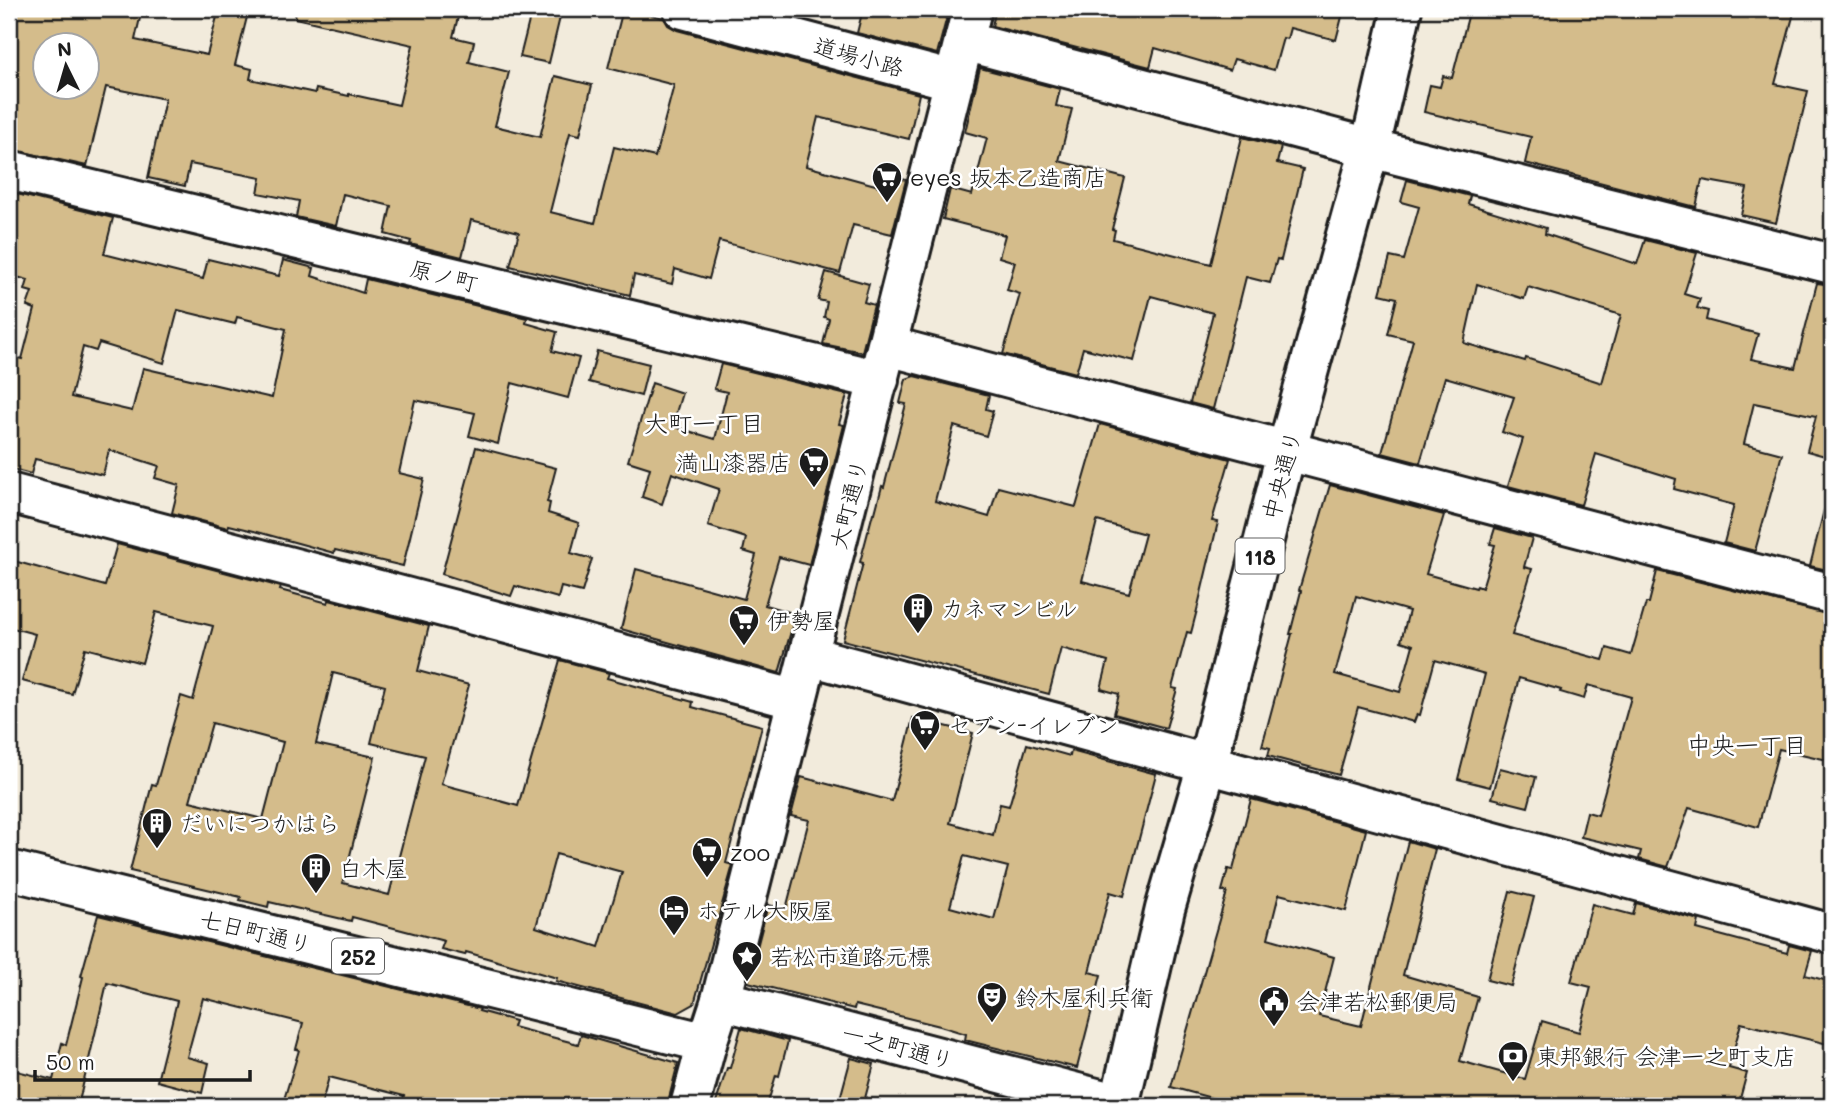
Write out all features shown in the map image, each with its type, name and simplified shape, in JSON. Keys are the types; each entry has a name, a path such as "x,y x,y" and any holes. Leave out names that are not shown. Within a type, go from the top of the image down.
{"main road":[{"name":"道場小路","path":"683,9 954,81"},
{"name":"中央通り","path":"1119,1105 1165,909 1207,765 1287,449 1370,148 1402,9"},
{"name":"大町通り","path":"721,1000 968,25"},
{"path":"968,25 1370,148 1832,264"},
{"name":"原ノ町","path":"9,170 883,363 1287,449 1832,594"},
{"path":"9,493 797,700"},
{"path":"810,656 1832,934"},
{"name":"七日町通り","path":"9,870 707,1043"},
{"path":"690,1106 721,1000"},
{"name":"一之町通り","path":"721,1000 1119,1105"}],"building":[{"path":"19,9 142,9 135,40 207,55 219,9 249,9 235,65 252,69 250,79 315,93 316,89 399,105 413,45 295,18 296,9 460,9 453,37 474,42 469,62 509,72 495,126 540,137 555,76 592,85 580,135 570,133 550,212 595,223 614,147 655,157 674,85 608,68 623,9 664,18 668,25 677,30 919,94 909,139 818,117 806,166 879,186 882,174 906,180 892,234 853,225 840,273 719,241 709,279 675,269 672,284 634,275 630,295 510,266 519,232 471,220 462,257 410,244 411,241 385,234 391,206 343,194 336,226 296,217 299,201 258,193 261,178 190,164 185,186 148,178 165,99 106,87 87,166 9,149 9,51"},
{"path":"532,9 562,9 549,63 520,57"},
{"path":"863,9 949,9 937,54 857,33"},
{"path":"996,9 1344,9 1336,40 1290,28 1287,39 1283,38 1274,70 1234,59 1230,70 1155,48 1150,67 992,26"},
{"path":"1470,9 1795,9 1775,84 1808,91 1776,223 1741,215 1747,188 1702,180 1696,207 1525,163 1531,137 1424,112 1430,85 1440,87 1443,76 1452,78"},
{"path":"980,68 1060,89 1056,106 1072,109 1059,161 1125,178 1112,229 1115,230 1113,239 1211,264 1242,137 1281,147 1277,163 1303,169 1281,260 1277,259 1270,283 1246,277 1213,409 1190,403 1213,313 1151,296 1134,361 1083,348 1076,373 1003,354 1020,294 1007,290 1015,262 999,257 1005,235 943,219 950,189 972,195 987,138 965,132"},
{"path":"1407,180 1470,196 1468,204 1546,228 1545,234 1637,264 1645,240 1697,253 1684,294 1700,299 1697,308 1708,311 1706,320 1758,334 1751,359 1795,368 1817,283 1832,285 1832,458 1807,451 1816,416 1754,403 1744,444 1782,454 1755,551 1724,543 1734,505 1674,489 1676,479 1596,454 1581,505 1508,486 1523,439 1502,432 1514,397 1445,377 1420,463 1382,453 1413,340 1388,334 1397,298 1380,294 1390,257 1404,260 1419,207 1401,202","holes":["1477,284 1524,299 1528,287 1621,315 1602,383 1526,358 1525,361 1464,343"]},
{"path":"9,192 113,218 104,254 203,279 208,259 279,276 283,260 314,268 312,276 363,293 366,279 527,318 526,323 557,332 552,351 579,358 568,398 512,383 498,444 469,436 475,413 415,400 399,473 424,479 403,566 335,550 334,553 254,531 229,525 228,528 172,513 179,485 155,478 159,466 109,450 103,475 35,459 31,474 9,468 9,407 14,387 9,386 9,356 22,359 35,309 27,306 32,292 25,290 28,280 9,275","holes":["178,310 235,324 237,317 286,329 272,398 143,368 132,411 71,397 83,347 96,351 99,343 164,363"]},
{"path":"826,272 869,284 864,302 874,305 862,352 823,344 829,319 824,317 827,302 818,300"},
{"path":"597,351 649,364 641,396 589,382"},
{"path":"721,364 847,395 839,424 844,425 809,565 779,557 765,605 796,614 779,673 621,629 636,569 744,599 756,555 743,551 746,538 708,526 719,489 672,473 662,504 642,497 650,468 628,461 652,383 682,393 672,426 715,439 727,392 714,389"},
{"path":"914,376 989,395 986,409 993,411 986,436 954,426 935,501 989,517 998,487 1076,507 1100,424 1230,459 1212,521 1218,522 1197,610 1191,633 1187,632 1172,688 1177,689 1166,728 1114,714 1119,694 1101,689 1108,661 1061,648 1049,694 843,640 873,513 882,486 884,487 906,404 900,403 906,379","holes":["1097,521 1145,534 1129,593 1082,581"]},
{"path":"476,447 556,468 547,502 550,503 548,513 579,523 571,553 592,559 582,592 561,587 558,598 515,586 511,596 442,574"},
{"path":"1330,485 1444,515 1426,574 1476,588 1482,588 1495,545 1490,544 1495,528 1532,538 1524,567 1532,569 1512,635 1603,660 1607,648 1631,655 1657,571 1832,615 1832,761 1779,749 1758,827 1689,808 1668,867 1639,859 1641,851 1581,837 1587,812 1598,815 1631,697 1588,685 1584,699 1519,678 1490,787 1458,779 1485,674 1435,660 1420,715 1417,714 1414,722 1358,707 1339,775 1268,756 1270,748 1262,746 1292,634 1301,591 1299,590","holes":["1356,596 1409,611 1401,641 1413,645 1400,692 1335,674"]},
{"path":"1824,510 1832,511 1832,571 1810,566"},
{"path":"117,544 281,587 280,590 328,603 329,600 429,626 418,671 469,685 441,784 518,806 560,660 609,673 607,678 693,702 692,707 762,726 726,863 733,865 694,1004 678,1013 556,981 557,978 466,952 465,955 441,949 444,941 352,917 351,921 269,902 268,907 240,900 241,897 130,871 152,784 156,785 181,696 193,700 213,626 156,612 142,663 85,648 72,694 22,681 35,634 9,627 9,579 14,561 105,586","holes":["333,673 385,686 371,743 425,756 389,895 343,883 375,757 316,744","212,723 283,742 263,819 190,801","556,854 622,872 599,947 536,927"]},
{"path":"913,718 973,733 950,823 993,835 1000,804 1009,806 1027,744 1070,756 1071,751 1156,774 1124,896 1110,892 1089,972 1101,975 1077,1068 965,1040 966,1034 940,1026 855,1005 854,1009 748,982 768,905 786,909 809,820 791,816 801,777 892,801","holes":["964,856 1008,867 994,919 950,907"]},
{"path":"1500,768 1536,777 1528,807 1492,798"},
{"path":"1251,799 1366,830 1346,911 1279,894 1268,938 1334,957 1319,1016 1361,1026 1408,841 1435,849 1403,975 1478,997 1460,1061 1525,1079 1542,1021 1579,1032 1591,987 1571,982 1592,904 1633,915 1636,903 1699,920 1697,929 1787,953 1789,945 1812,951 1805,975 1832,982 1832,1045 1741,1023 1729,1068 1747,1073 1738,1106 1241,1106 1171,1087 1227,892 1222,891 1228,869 1233,870"},
{"path":"1510,891 1534,897 1511,986 1487,980"},
{"path":"98,915 480,1009 479,1011 515,1021 513,1027 578,1044 581,1035 678,1063 667,1106 618,1106 596,1100 594,1106 522,1106 494,1099 492,1106 401,1106 404,1096 329,1077 321,1106 282,1106 299,1050 296,1049 303,1023 203,998 187,1057 209,1063 202,1093 157,1081 177,1001 107,983 78,1106 9,1106 9,1069 53,1080 62,1043 66,1045"},
{"path":"741,1028 788,1041 779,1076 776,1075 767,1106 715,1106 727,1068 730,1068"},
{"path":"851,1058 874,1064 863,1106 838,1106"}],"place":[{"name":"eyes 坂本乙造商店","path":"887,204"},
{"name":"満山漆器店","path":"814,489"},
{"name":"カネマンビル","path":"918,635"},
{"name":"伊勢屋","path":"744,647"},
{"name":"セブン-イレブン","path":"925,752"},
{"name":"だいにつかはら","path":"157,850"},
{"name":"zoo","path":"707,879"},
{"name":"白木屋","path":"316,895"},
{"name":"ホテル大阪屋","path":"674,937"},
{"name":"若松市道路元標","path":"747,983"},
{"name":"鈴木屋利兵衛","path":"992,1024"},
{"name":"会津若松郵便局","path":"1274,1028"},
{"name":"東邦銀行 会津一之町支店","path":"1513,1083"}],"district":[{"name":"大町一丁目","path":"704,422"},
{"name":"中央一丁目","path":"1747,744"}]}
